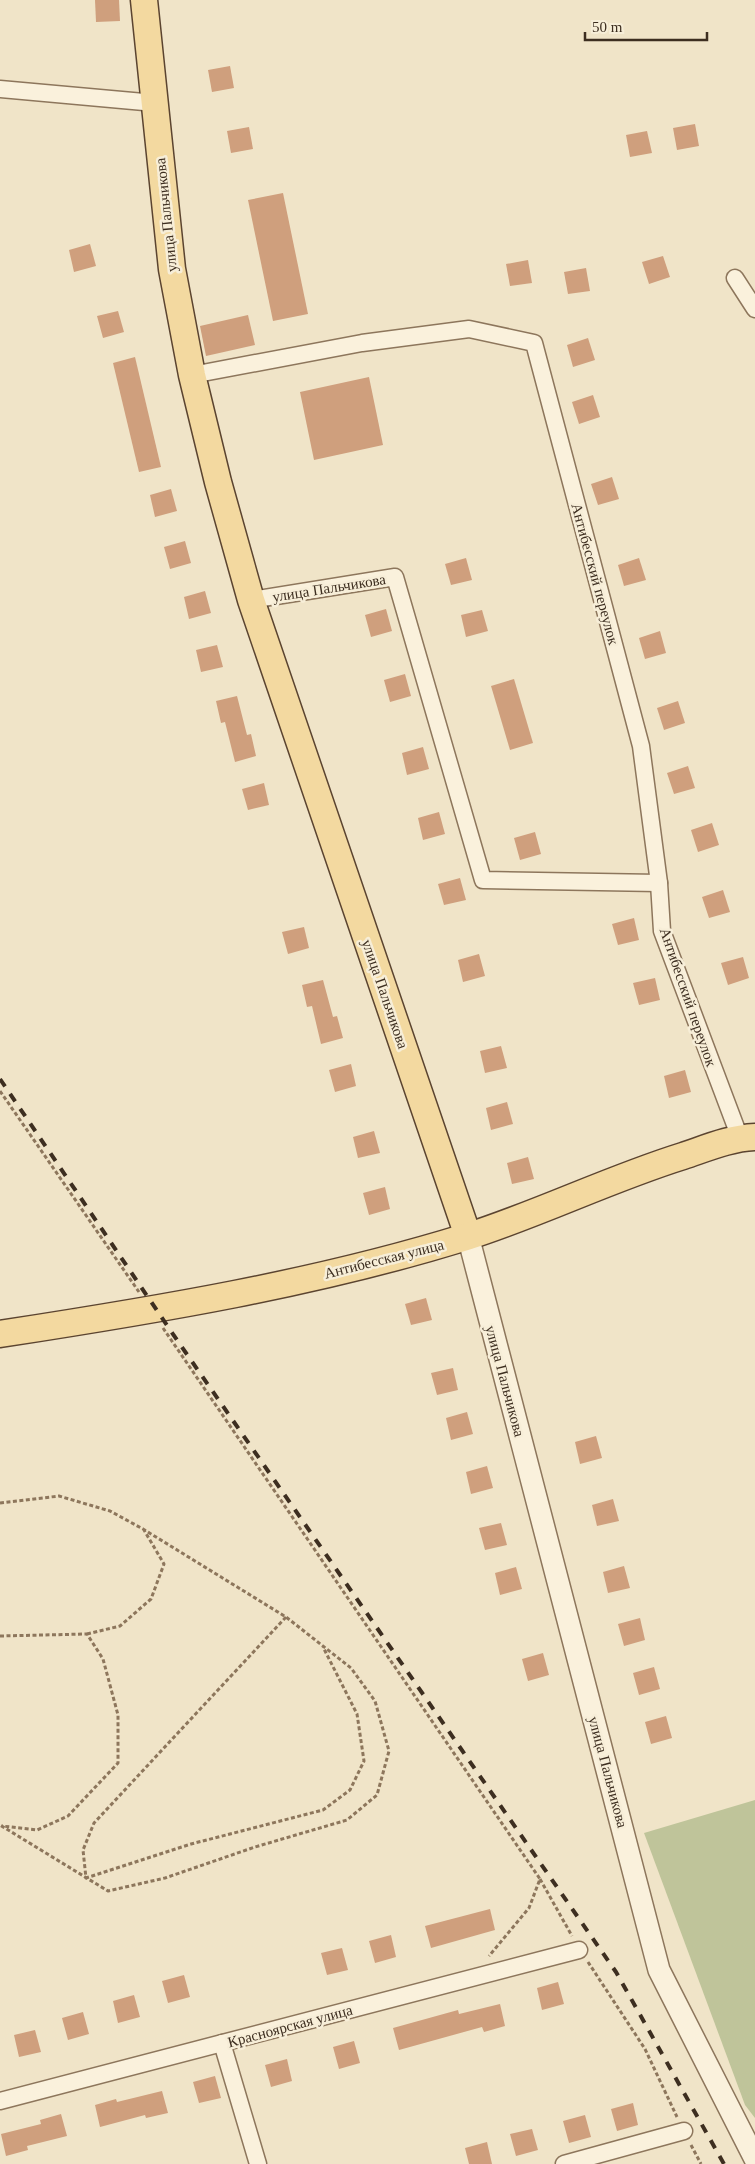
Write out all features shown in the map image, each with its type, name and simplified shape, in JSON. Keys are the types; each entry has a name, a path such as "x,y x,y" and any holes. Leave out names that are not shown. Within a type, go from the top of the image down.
{"main road":[{"name":"улица Пальчикова","path":"144,0 172,270 192,375 218,482 251,600 468,1236"},
{"name":"Антибесская улица","path":"0,1334 151,1311 376,1263 468,1236 661,1163 747,1138"}],"street":[{"path":"0,89 154,103"},
{"path":"735,278 755,309"},
{"name":"Антибесский переулок","path":"192,375 362,343 469,329 534,343 641,746 659,883 662,931 747,1138"},
{"name":"улица Пальчикова","path":"251,600 395,577 483,880 659,883"},
{"name":"улица Пальчикова","path":"468,1236 659,1970 755,2159"},
{"name":"Красноярская улица","path":"0,2101 579,1950"},
{"path":"222,2043 258,2164"},
{"path":"564,2164 684,2131"}],"path":[{"path":"0,1091 540,1879 579,1950 645,2049 701,2164"},
{"path":"0,1503 59,1496 110,1511 143,1529 286,1617 351,1668 375,1701 389,1751 377,1795 347,1820 255,1847 165,1878 108,1891 0,1826"},
{"path":"0,1636 87,1634 120,1626 151,1599 164,1564 143,1529"},
{"path":"86,1878 83,1850 94,1822 286,1617"},
{"path":"0,1826 37,1830 68,1816 118,1763 118,1715 103,1659 87,1634"},
{"path":"86,1878 191,1844 323,1810 350,1790 364,1761 357,1714 322,1645"},
{"path":"471,1978 529,1908 540,1879"}],"green space":[{"path":"755,1800 755,2118 745,2105 644,1833"}],"building":[{"path":"95,0 119,0 120,21 96,22"},
{"path":"230,66 234,88 212,92 208,70"},
{"path":"695,124 699,146 677,150 673,128"},
{"path":"249,127 253,149 231,153 227,131"},
{"path":"647,131 652,153 630,157 626,135"},
{"path":"283,193 308,314 273,321 248,200"},
{"path":"90,244 96,266 74,272 69,250"},
{"path":"663,256 670,277 649,284 642,262"},
{"path":"528,260 532,283 510,286 506,264"},
{"path":"586,268 590,291 568,294 564,272"},
{"path":"118,311 124,332 103,338 97,316"},
{"path":"248,315 255,345 206,356 200,326"},
{"path":"588,338 595,360 573,367 567,345"},
{"path":"135,357 161,467 139,472 113,363"},
{"path":"369,377 383,445 314,460 300,392"},
{"path":"593,395 600,417 579,424 572,402"},
{"path":"612,477 619,499 598,505 591,484"},
{"path":"171,489 177,511 155,517 150,495"},
{"path":"185,541 191,563 170,569 164,547"},
{"path":"466,558 472,580 451,585 445,564"},
{"path":"639,558 646,580 624,586 618,565"},
{"path":"205,591 211,613 189,619 184,597"},
{"path":"386,609 392,631 371,637 365,615"},
{"path":"482,610 488,631 466,637 461,615"},
{"path":"660,631 666,653 645,659 639,638"},
{"path":"217,645 223,667 201,672 196,650"},
{"path":"405,674 411,696 390,702 384,680"},
{"path":"514,679 533,743 510,750 491,686"},
{"path":"237,696 247,735 251,734 256,756 235,762 225,722 221,723 216,701"},
{"path":"678,701 685,723 664,730 657,708"},
{"path":"423,747 429,769 407,775 402,753"},
{"path":"688,766 695,788 674,794 667,773"},
{"path":"264,783 269,805 248,810 242,789"},
{"path":"439,812 445,834 423,840 418,818"},
{"path":"712,823 719,845 698,852 691,830"},
{"path":"535,832 541,854 520,860 514,838"},
{"path":"460,878 466,900 444,905 438,884"},
{"path":"723,890 730,912 709,918 702,897"},
{"path":"634,918 639,940 618,945 612,924"},
{"path":"304,927 309,948 288,954 282,932"},
{"path":"479,954 485,976 463,982 458,960"},
{"path":"743,957 749,978 728,985 721,963"},
{"path":"655,978 660,1000 639,1005 633,983"},
{"path":"323,980 333,1017 337,1016 343,1038 321,1044 312,1006 307,1007 302,985"},
{"path":"501,1046 507,1068 485,1073 480,1051"},
{"path":"351,1064 356,1086 335,1092 329,1070"},
{"path":"685,1070 691,1092 669,1098 664,1076"},
{"path":"507,1102 513,1124 491,1130 486,1108"},
{"path":"374,1131 380,1153 358,1158 353,1137"},
{"path":"528,1157 534,1179 512,1184 507,1163"},
{"path":"385,1187 390,1209 369,1215 363,1193"},
{"path":"426,1298 432,1320 411,1325 405,1304"},
{"path":"453,1368 458,1390 437,1395 431,1373"},
{"path":"467,1412 473,1434 451,1440 446,1418"},
{"path":"596,1436 602,1458 580,1464 575,1442"},
{"path":"487,1466 493,1488 471,1494 466,1472"},
{"path":"613,1499 619,1521 597,1526 592,1505"},
{"path":"501,1523 507,1545 485,1550 479,1528"},
{"path":"624,1566 630,1588 608,1593 603,1572"},
{"path":"516,1567 522,1589 500,1595 495,1573"},
{"path":"640,1618 645,1640 624,1646 618,1624"},
{"path":"543,1653 549,1675 528,1681 522,1659"},
{"path":"654,1667 660,1689 639,1695 633,1673"},
{"path":"666,1716 672,1738 651,1744 645,1722"},
{"path":"490,1909 495,1930 431,1948 425,1926"},
{"path":"391,1935 396,1957 375,1963 369,1941"},
{"path":"342,1948 348,1970 327,1975 321,1953"},
{"path":"184,1975 190,1997 168,2003 162,1981"},
{"path":"558,1982 564,2004 542,2010 537,1988"},
{"path":"134,1995 140,2017 118,2023 113,2001"},
{"path":"500,2004 505,2026 484,2032 482,2027 399,2050 393,2028 458,2010 459,2014"},
{"path":"83,2012 89,2034 68,2040 62,2018"},
{"path":"35,2030 41,2052 19,2057 14,2035"},
{"path":"354,2041 360,2063 339,2069 333,2047"},
{"path":"287,2059 292,2081 271,2087 265,2065"},
{"path":"215,2076 221,2098 199,2103 193,2082"},
{"path":"162,2091 168,2113 146,2118 145,2115 100,2127 95,2105 116,2099 117,2102"},
{"path":"633,2103 638,2125 617,2131 611,2109"},
{"path":"61,2114 67,2136 27,2146 28,2150 6,2156 1,2134 41,2124 40,2120"},
{"path":"585,2115 591,2137 569,2143 563,2121"},
{"path":"532,2129 538,2150 516,2156 510,2134"},
{"path":"487,2142 492,2164 469,2164 465,2148"}],"railway":[{"path":"0,1079 177,1340 616,1972 724,2164"}]}
